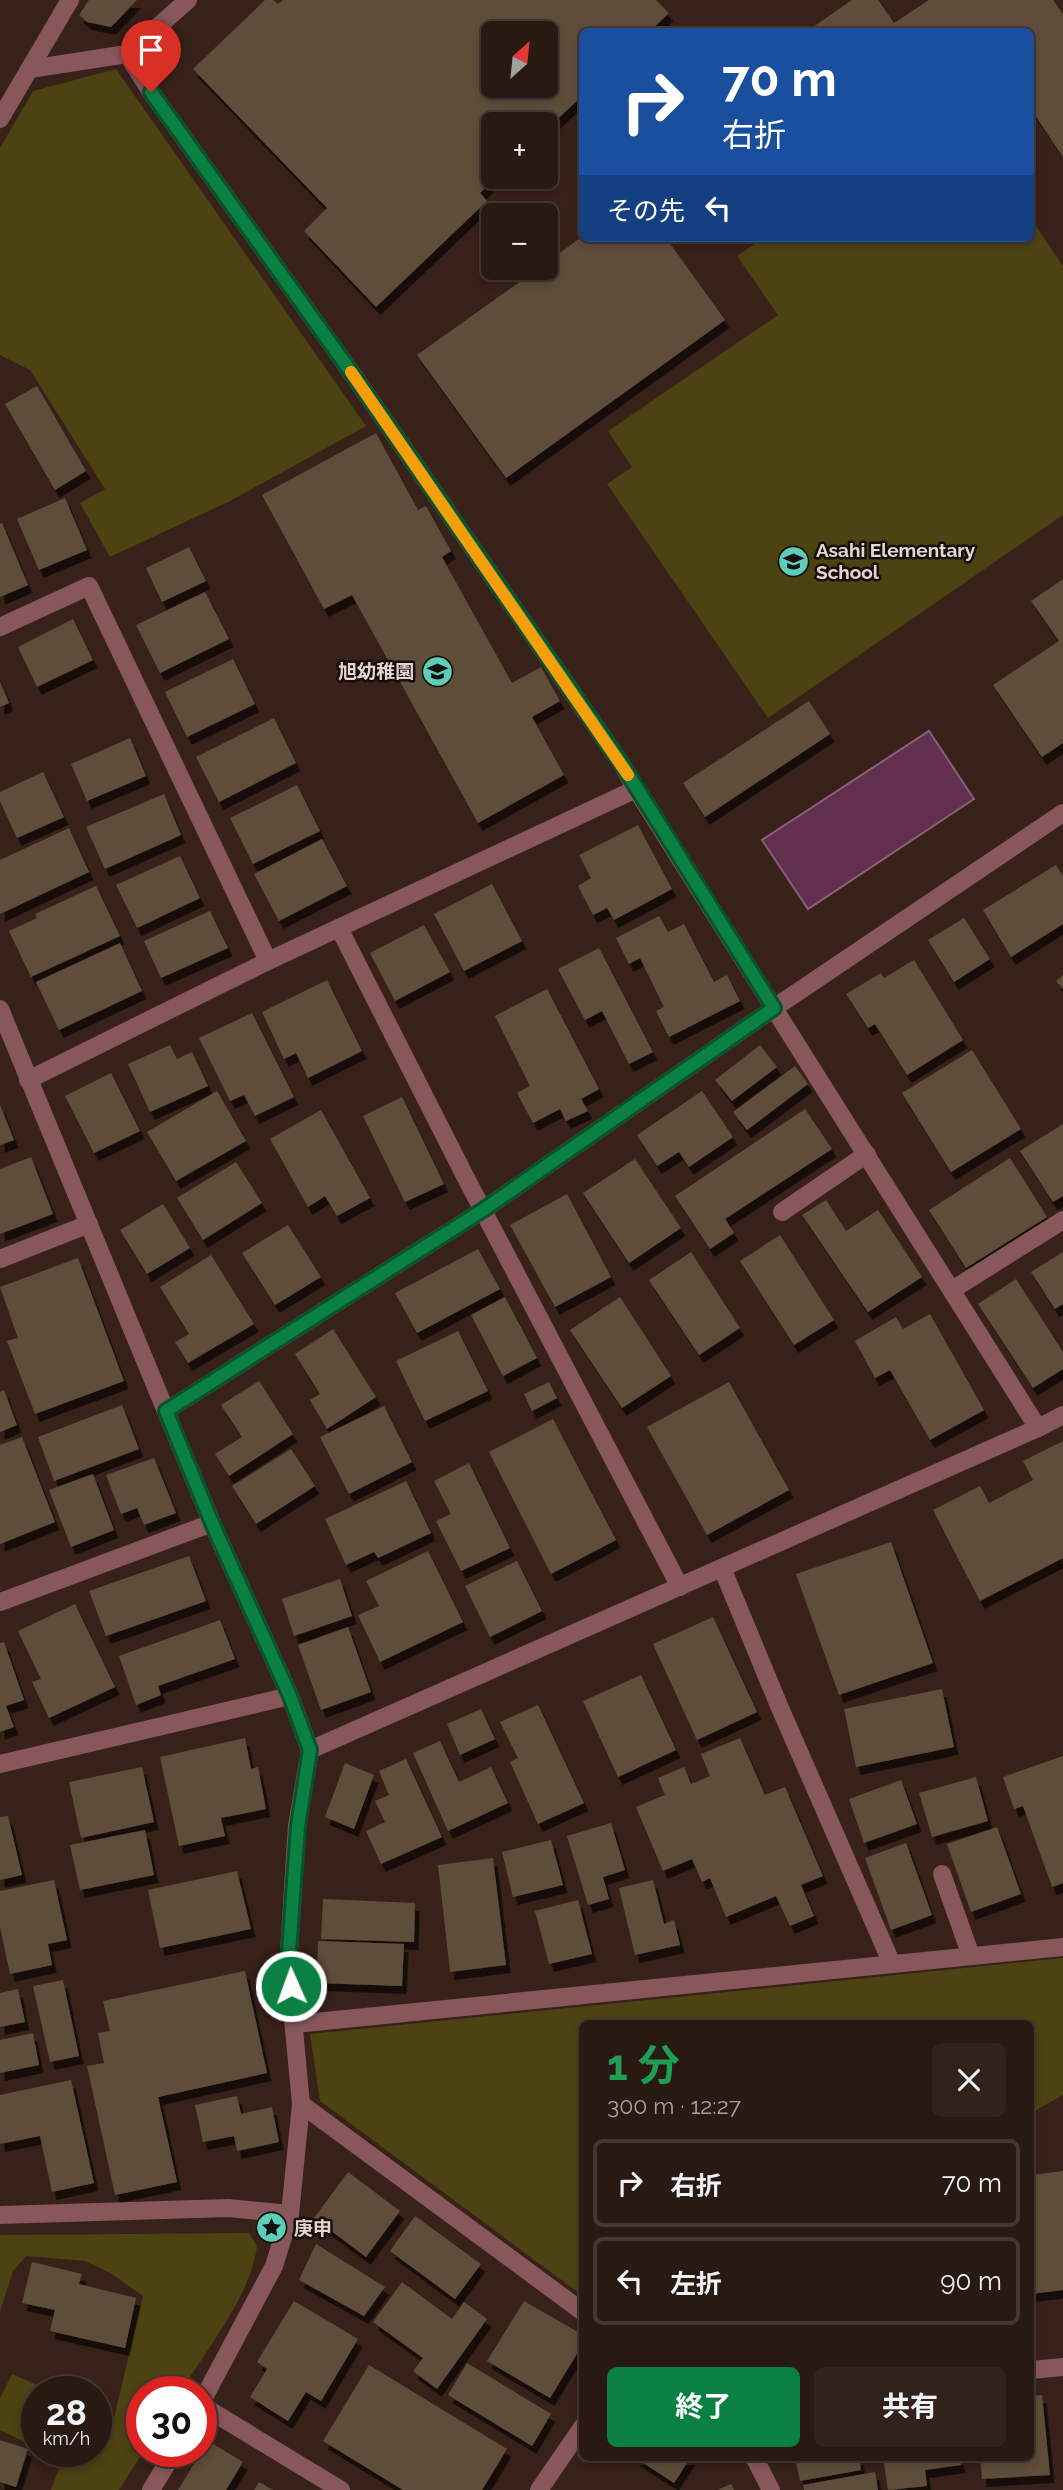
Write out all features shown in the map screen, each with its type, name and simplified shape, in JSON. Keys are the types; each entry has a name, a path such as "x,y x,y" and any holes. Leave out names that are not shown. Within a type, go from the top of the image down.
{"street":[{"path":"0,119 70,0"},
{"path":"30,69 127,54 188,0"},
{"path":"127,54 151,92 364,390 615,755 1038,1428"},
{"path":"0,627 89,586 268,961"},
{"path":"28,1080 268,961 636,789"},
{"path":"166,1411 483,1210 774,1008 1063,813"},
{"path":"339,928 680,1587"},
{"path":"0,1009 212,1523 290,1696 310,1750 298,1826 288,1966 301,2104 289,2214 274,2266 216,2376"},
{"path":"782,1212 867,1154"},
{"path":"952,1290 1063,1220"},
{"path":"0,1259 89,1224"},
{"path":"310,1750 1063,1415"},
{"path":"0,1602 212,1523"},
{"path":"722,1568 892,1964"},
{"path":"0,1764 290,1696"},
{"path":"942,1874 971,1956"},
{"path":"295,2024 1063,1947"},
{"path":"301,2104 579,2309"},
{"path":"0,2215 228,2207 289,2214"},
{"path":"1034,2370 1063,2367"},
{"path":"217,2414 341,2490"},
{"path":"539,2490 579,2432"},
{"path":"756,2461 772,2490"},
{"path":"151,2490 165,2467"}],"shaded area":[{"path":"116,69 366,426 230,501 110,557 80,503 105,489 30,370 0,355 0,148 33,91"},
{"path":"1034,223 1063,266 1063,515 768,718 607,484 632,467 608,431 778,315 737,256 757,242 1034,242"},
{"path":"929,731 974,799 808,909 762,840"},
{"path":"1063,1958 1063,2095 1034,2111 1034,2020 579,2020 579,2293 320,2101 310,2034"},
{"path":"249,2233 257,2246 247,2283 190,2376 126,2376 126,2467 134,2467 119,2490 51,2490 60,2467 112,2467 112,2417 114,2418 143,2296 112,2274 85,2261 26,2256 13,2271 0,2312 0,2235"},
{"path":"12,2374 21,2378 21,2440 0,2430 0,2398"}],"building":[{"path":"89,0 137,0 111,27 87,22 79,15"},
{"path":"265,0 273,0 278,4 283,0 656,0 669,13 653,28 579,28 579,99 558,119 558,112 481,112 481,189 484,189 480,193 487,201 481,203 481,207 376,307 304,231 327,208 193,69"},
{"path":"852,0 878,0 894,23 929,0 1053,0 1063,14 1063,157 1034,114 1034,28 811,28"},
{"path":"579,239 579,242 669,242 725,320 506,478 417,355 522,280 558,280 558,254"},
{"path":"37,386 86,471 55,490 5,404"},
{"path":"376,433 418,510 426,506 451,551 442,557 512,683 541,667 560,701 532,717 564,775 478,823 352,595 324,609 262,495"},
{"path":"65,498 87,550 39,570 17,519"},
{"path":"2,523 28,585 0,597 0,524"},
{"path":"189,547 206,581 162,602 146,568"},
{"path":"1063,579 1063,743 1042,757 993,685 1059,641 1031,601"},
{"path":"205,592 229,639 160,673 136,625"},
{"path":"73,619 93,660 37,687 18,647"},
{"path":"233,659 255,704 187,737 165,692"},
{"path":"0,682 9,703 0,707"},
{"path":"809,701 830,734 705,817 683,783"},
{"path":"274,718 296,763 219,802 196,757"},
{"path":"130,738 146,776 87,801 71,764"},
{"path":"43,772 64,817 17,838 0,801 0,792"},
{"path":"297,785 320,831 253,864 230,818"},
{"path":"164,794 181,835 105,869 86,827"},
{"path":"638,825 672,889 614,920 607,908 593,915 578,886 591,878 579,855"},
{"path":"69,828 89,872 0,914 0,860"},
{"path":"322,839 347,886 279,921 254,874"},
{"path":"180,856 200,898 137,928 116,885"},
{"path":"1056,865 1063,876 1063,924 1011,957 983,910"},
{"path":"492,884 522,941 464,971 434,914"},
{"path":"96,886 120,936 31,977 9,931 37,918 35,914"},
{"path":"210,911 228,948 161,978 144,941"},
{"path":"659,916 668,932 684,924 714,982 727,975 740,1001 669,1037 656,1011 664,1007 640,958 629,964 616,938"},
{"path":"964,918 990,959 954,982 928,940"},
{"path":"424,925 450,972 395,1001 370,953"},
{"path":"120,943 142,991 59,1030 36,982"},
{"path":"599,948 653,1052 629,1064 602,1011 585,1020 558,969"},
{"path":"914,960 963,1040 907,1075 875,1024 868,1028 846,994 881,973 884,978"},
{"path":"1063,975 1063,989 1056,981"},
{"path":"327,980 362,1051 308,1078 296,1053 284,1059 262,1012"},
{"path":"547,989 599,1089 581,1099 588,1111 566,1121 560,1109 533,1123 517,1093 530,1086 495,1016"},
{"path":"252,1013 294,1097 255,1116 244,1095 230,1101 199,1038"},
{"path":"170,1045 177,1059 192,1052 208,1086 150,1112 128,1064"},
{"path":"760,1045 777,1067 732,1101 715,1080"},
{"path":"972,1050 1021,1129 951,1172 902,1093"},
{"path":"795,1066 808,1084 747,1130 733,1112"},
{"path":"111,1073 140,1131 94,1153 65,1096"},
{"path":"217,1091 246,1141 176,1181 147,1132"},
{"path":"702,1091 733,1137 689,1167 679,1152 657,1166 637,1135"},
{"path":"402,1097 444,1184 405,1202 363,1116"},
{"path":"0,1105 14,1140 0,1145"},
{"path":"805,1109 832,1149 725,1219 734,1233 710,1249 675,1196"},
{"path":"321,1110 370,1198 337,1216 325,1196 308,1207 270,1139"},
{"path":"1063,1124 1063,1196 1053,1202 1020,1151"},
{"path":"31,1157 53,1214 0,1234 0,1169"},
{"path":"1010,1158 1047,1217 966,1268 929,1210"},
{"path":"635,1159 681,1228 629,1263 583,1193"},
{"path":"236,1162 262,1203 203,1240 177,1198"},
{"path":"567,1194 611,1277 555,1307 510,1225"},
{"path":"826,1200 846,1231 878,1210 922,1277 868,1312 802,1215"},
{"path":"163,1204 190,1248 147,1274 120,1230"},
{"path":"288,1225 321,1277 275,1305 242,1253"},
{"path":"780,1235 834,1320 794,1345 740,1261"},
{"path":"478,1249 500,1289 417,1333 395,1293"},
{"path":"691,1252 740,1328 699,1355 649,1280"},
{"path":"1063,1252 1063,1304 1055,1309 1031,1272"},
{"path":"211,1255 254,1324 188,1363 175,1342 189,1334 160,1287"},
{"path":"78,1258 124,1381 35,1414 7,1341 18,1338 0,1287"},
{"path":"1016,1279 1063,1352 1063,1369 1033,1388 978,1304"},
{"path":"505,1297 537,1358 503,1376 471,1315"},
{"path":"620,1297 671,1376 622,1408 570,1330"},
{"path":"930,1314 984,1410 930,1440 890,1370 875,1378 855,1341 896,1317 903,1329"},
{"path":"333,1329 376,1397 327,1429 310,1400 320,1394 295,1354"},
{"path":"458,1331 488,1391 425,1421 396,1361"},
{"path":"259,1381 293,1434 229,1476 215,1454 242,1437 221,1405"},
{"path":"549,1382 557,1398 532,1411 524,1394"},
{"path":"729,1382 789,1490 707,1535 647,1427"},
{"path":"4,1390 17,1425 0,1432 0,1392"},
{"path":"122,1405 139,1449 54,1481 38,1437"},
{"path":"384,1406 412,1462 349,1494 320,1437"},
{"path":"553,1419 616,1540 551,1574 489,1452"},
{"path":"22,1437 55,1522 0,1544 0,1445"},
{"path":"1063,1441 1063,1558 980,1601 933,1510 980,1486 989,1503 1033,1480 1023,1461"},
{"path":"291,1449 315,1486 256,1524 232,1486"},
{"path":"154,1458 176,1513 144,1525 137,1508 121,1514 106,1475"},
{"path":"469,1463 510,1548 461,1571 436,1521 451,1514 434,1481"},
{"path":"93,1474 114,1530 71,1547 49,1490"},
{"path":"406,1481 431,1533 378,1558 374,1552 346,1565 325,1519"},
{"path":"891,1542 933,1663 839,1695 796,1574"},
{"path":"428,1551 463,1622 380,1662 358,1615 379,1606 366,1581"},
{"path":"189,1556 206,1601 106,1636 89,1591"},
{"path":"517,1561 542,1611 490,1637 465,1586"},
{"path":"340,1579 352,1616 294,1636 282,1599"},
{"path":"75,1604 115,1687 49,1718 32,1682 41,1679 18,1631"},
{"path":"713,1617 757,1712 697,1740 653,1644"},
{"path":"220,1620 235,1659 158,1686 161,1695 136,1705 119,1656"},
{"path":"348,1627 371,1692 321,1710 298,1645"},
{"path":"4,1642 24,1700 6,1706 14,1727 0,1732 0,1643"},
{"path":"641,1675 676,1750 618,1777 583,1701"},
{"path":"942,1689 954,1747 856,1767 844,1709"},
{"path":"538,1705 584,1803 538,1824 510,1762 518,1758 500,1722"},
{"path":"481,1709 495,1739 460,1755 447,1724"},
{"path":"245,1738 251,1769 258,1767 266,1809 221,1818 225,1836 179,1846 160,1757"},
{"path":"740,1738 765,1795 785,1787 823,1876 801,1885 814,1916 790,1926 776,1896 726,1917 710,1878 702,1882 692,1859 663,1871 636,1807 665,1795 658,1778 684,1767 691,1784 710,1776 701,1754"},
{"path":"440,1741 459,1782 491,1767 508,1803 448,1831 413,1753"},
{"path":"1063,1756 1063,1883 1052,1887 1023,1806 1014,1809 1003,1777"},
{"path":"406,1759 442,1837 381,1864 366,1831 385,1822 375,1801 389,1795 379,1771"},
{"path":"345,1763 374,1775 354,1829 325,1817"},
{"path":"142,1767 154,1822 81,1838 69,1782"},
{"path":"976,1777 988,1821 932,1837 919,1793"},
{"path":"901,1780 917,1824 864,1843 849,1799"},
{"path":"8,1816 22,1875 0,1880 0,1817"},
{"path":"611,1823 625,1870 603,1877 609,1899 588,1905 567,1836"},
{"path":"997,1827 1021,1894 971,1912 947,1844"},
{"path":"145,1830 154,1875 80,1890 70,1845"},
{"path":"551,1840 563,1885 513,1897 502,1852"},
{"path":"906,1843 932,1915 891,1930 865,1858"},
{"path":"493,1858 506,1965 450,1972 438,1865"},
{"path":"237,1871 251,1929 160,1948 148,1890"},
{"path":"54,1880 67,1940 48,1944 52,1965 10,1974 0,1927 0,1891"},
{"path":"653,1880 664,1924 674,1920 680,1945 635,1955 619,1888"},
{"path":"323,1899 415,1903 414,1942 321,1939"},
{"path":"578,1900 592,1954 549,1964 535,1911"},
{"path":"318,1941 404,1944 402,1986 317,1983"},
{"path":"245,1971 267,2073 158,2097 177,2182 115,2195 87,2066 104,2063 98,2033 110,2031 103,2001"},
{"path":"63,1980 79,2056 50,2062 33,1986"},
{"path":"18,1989 25,2022 0,2027 0,1993"},
{"path":"33,2033 39,2065 0,2073 0,2040"},
{"path":"71,2080 94,2183 52,2192 40,2136 0,2144 0,2095"},
{"path":"237,2096 241,2114 272,2107 279,2142 237,2151 234,2136 203,2142 195,2105"},
{"path":"1063,2171 1063,2290 1034,2294 1034,2175"},
{"path":"348,2172 400,2211 366,2257 314,2218"},
{"path":"415,2216 481,2264 455,2299 390,2251"},
{"path":"316,2244 385,2287 364,2316 299,2280"},
{"path":"32,2262 82,2274 79,2284 136,2298 125,2348 50,2331 55,2310 22,2303"},
{"path":"402,2282 452,2319 464,2302 487,2319 437,2389 413,2371 423,2358 373,2322"},
{"path":"294,2301 358,2339 321,2401 306,2392 288,2421 250,2397 267,2369 257,2362"},
{"path":"524,2301 579,2333 579,2351 550,2398 487,2361"},
{"path":"467,2363 551,2414 532,2446 448,2395"},
{"path":"369,2365 507,2449 482,2490 403,2490 323,2441"},
{"path":"1042,2395 1050,2475 982,2479 980,2461 1034,2461 1034,2396"},
{"path":"0,2440 21,2447 22,2467 16,2487 0,2482"},
{"path":"217,2446 243,2462 226,2490 178,2490 192,2467 217,2467"},
{"path":"640,2461 688,2461 674,2483"},
{"path":"796,2461 860,2461 861,2470 800,2481"},
{"path":"884,2461 960,2461 961,2465 925,2470 927,2486 888,2490"},
{"path":"875,2472 878,2490 804,2490 803,2485"},
{"path":"259,2482 273,2490 254,2490"},
{"path":"731,2484 734,2490 717,2490"}],"slow traffic":[{"path":"351,372 628,775"}],"place":[{"name":"Asahi Elementary School","path":"793,561"},
{"name":"旭幼稚園","path":"437,671"},
{"name":"庚申","path":"271,2228"}],"route":[{"path":"151,92 356,379 623,766 774,1008 483,1210 166,1411 212,1523 290,1696 310,1750 298,1826 288,1966 291,1986"}]}
